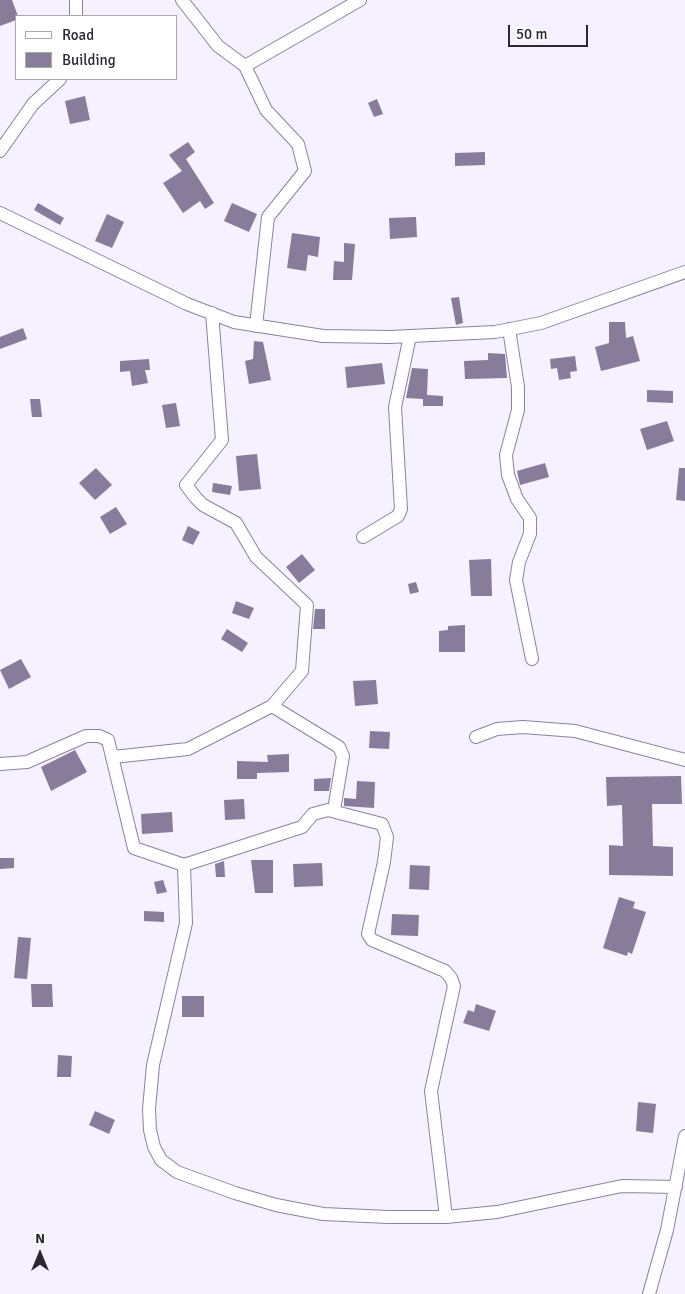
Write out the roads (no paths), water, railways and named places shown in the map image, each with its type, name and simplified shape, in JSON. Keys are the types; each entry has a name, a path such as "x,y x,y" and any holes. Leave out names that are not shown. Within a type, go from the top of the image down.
{"street":[{"path":"76,0 76,15"},
{"path":"182,0 218,46 245,66 266,110 298,144 305,171 268,218 256,326"},
{"path":"245,66 360,0"},
{"path":"0,151 33,104 59,80"},
{"path":"0,213 187,304 212,314 234,322 323,336 390,338 509,330 542,323 685,272"},
{"path":"113,757 188,749 272,706 302,671 307,605 256,557 236,522 203,505 186,485 222,440 212,314"},
{"path":"509,330 518,387 518,410 506,456 508,475 518,499 530,518 530,534 519,562 516,580 532,659"},
{"path":"363,537 398,516 401,509 395,407 410,336"},
{"path":"272,706 340,747 343,756 334,810"},
{"path":"476,737 497,729 523,727 575,731 685,760"},
{"path":"0,764 27,762 86,736 99,736 108,740 134,848 184,865 302,827 313,814 334,810 382,824 387,837 384,862 368,934 372,940 445,971 451,978 454,986 431,1091 446,1217"},
{"path":"184,865 186,923 154,1065 149,1109 150,1130 161,1160 177,1172 235,1193 313,1212 388,1217 446,1217 497,1212 567,1199 604,1188 676,1187"},
{"path":"649,1294 676,1187 685,1136"}]}
